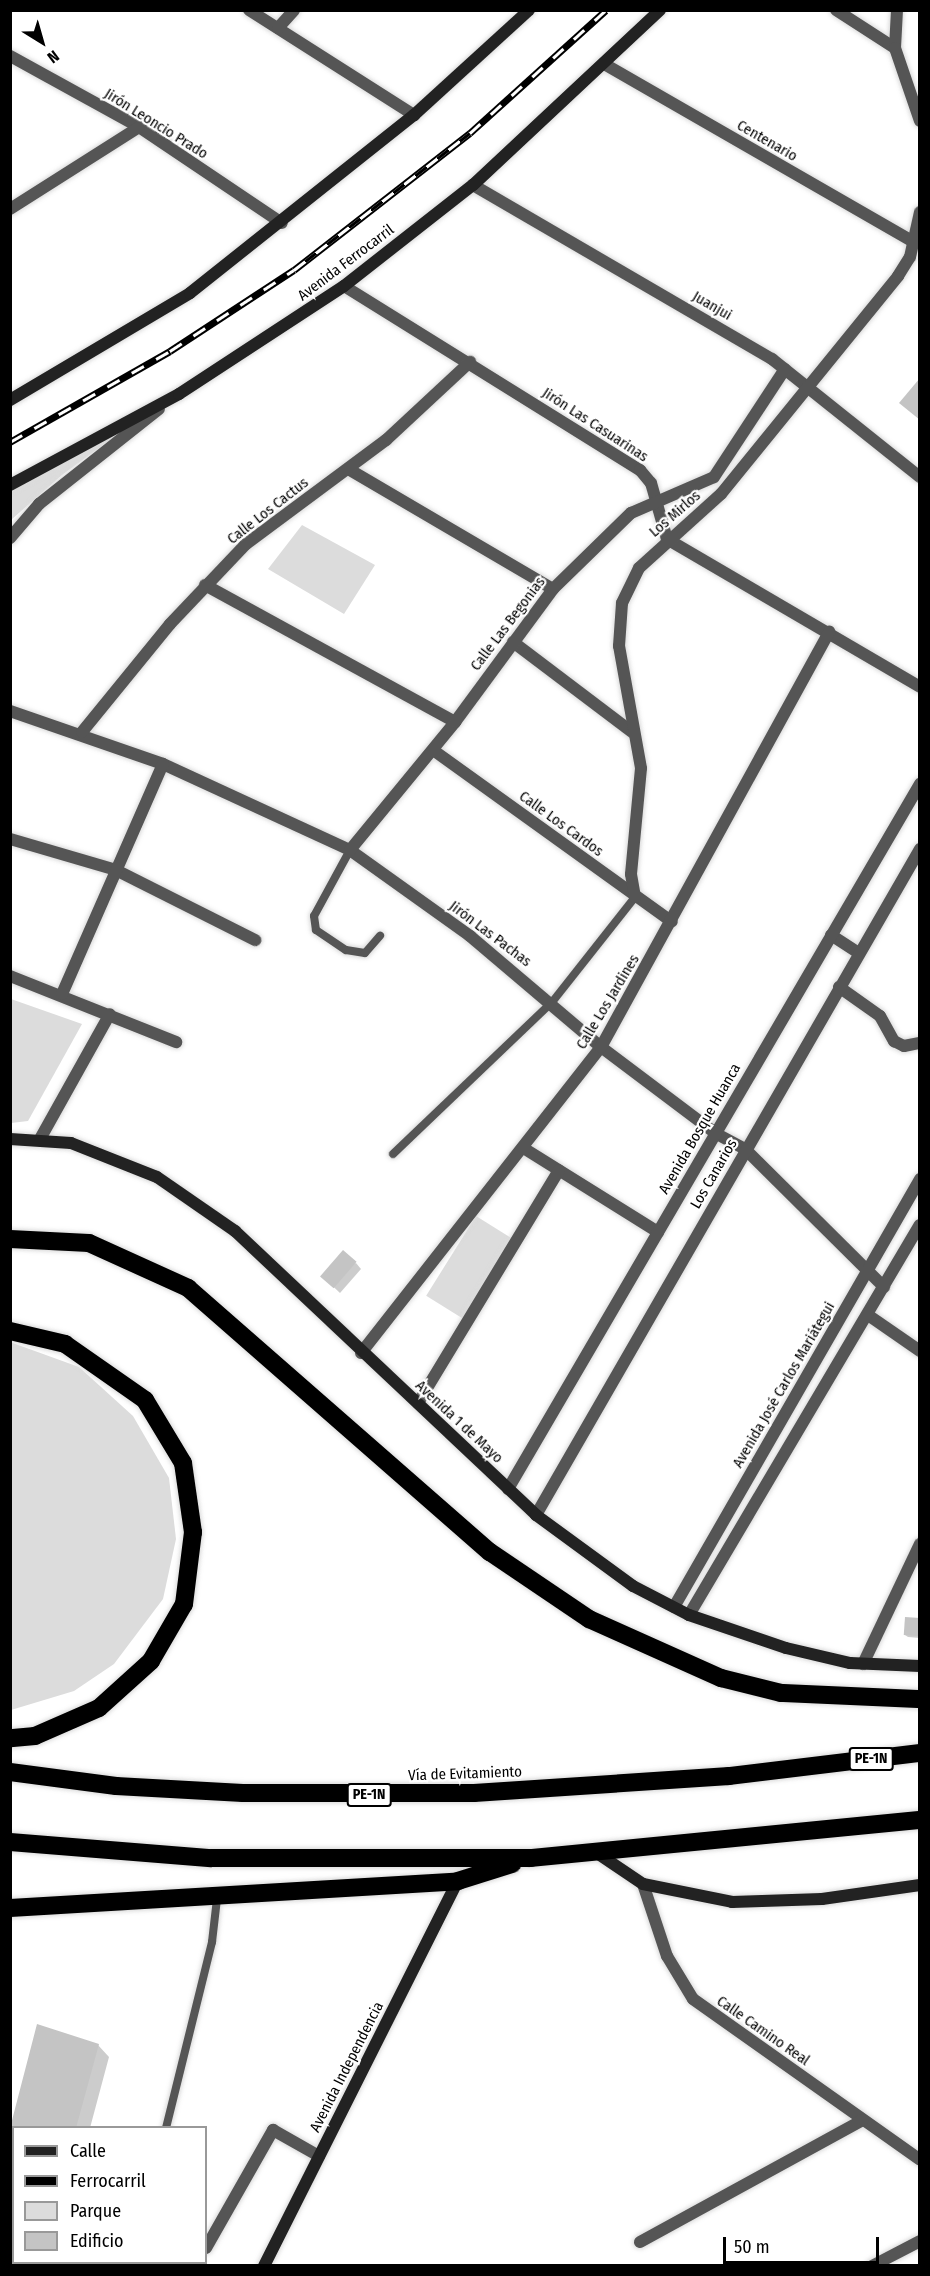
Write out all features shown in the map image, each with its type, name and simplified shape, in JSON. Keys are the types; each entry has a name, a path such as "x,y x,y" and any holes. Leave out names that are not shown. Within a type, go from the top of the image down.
{"highway":[{"path":"10,1239 88,1243 188,1288 490,1552 588,1619 721,1678 781,1693 920,1699"},
{"path":"10,1331 65,1344 145,1400 183,1463 193,1532 184,1604 151,1661 99,1708 35,1736 10,1738"},
{"name":"Vía de Evitamiento","path":"10,1772 116,1786 243,1793 474,1793 729,1776 920,1753"},
{"path":"10,1842 211,1858 531,1858 920,1820"},
{"path":"10,1908 216,1899 458,1881 531,1858"}],"main road":[{"path":"10,400 190,293 282,223 414,115 529,10"},
{"name":"Avenida Ferrocarril","path":"10,485 179,394 344,286 473,185 606,65 660,10"},
{"name":"Avenida 1 de Mayo","path":"10,1139 40,1139 71,1143 157,1177 235,1231 361,1353 418,1403 536,1515 598,1563 689,1615 786,1648 863,1664 920,1666"},
{"path":"597,1853 643,1884 760,1903 920,1885"},
{"name":"Avenida Independencia","path":"264,2265 458,1881"}],"street":[{"path":"249,10 414,115"},
{"path":"278,28 294,10"},
{"path":"836,10 896,48"},
{"path":"897,10 896,48 920,121"},
{"name":"Jirón Leoncio Prado","path":"10,56 139,127 282,223"},
{"name":"Centenario","path":"606,65 914,242"},
{"path":"11,209 139,127"},
{"name":"Juanjui","path":"473,185 785,369 807,392 920,477"},
{"name":"Los Mirlos","path":"635,897 631,874 641,768 632,732 619,646 622,603 639,568 667,539 721,494 807,392 898,276 914,242 920,212"},
{"name":"Jirón Las Casuarinas","path":"344,286 470,362 639,470 656,500 667,539"},
{"name":"Calle Los Cactus","path":"82,732 205,585 246,544 350,470 470,362"},
{"name":"Calle Las Begonias","path":"350,850 455,722 553,589 631,513 656,500 714,477 785,369"},
{"path":"10,538 39,504 179,394"},
{"path":"350,470 553,589"},
{"path":"667,539 920,687"},
{"path":"205,585 455,722"},
{"name":"Calle Los Jardines","path":"361,1353 525,1149 601,1047 672,922 829,632"},
{"path":"513,642 632,732"},
{"name":"Jirón Las Pachas","path":"10,711 82,732 163,764 350,850 553,1001 601,1047 715,1133 745,1149 865,1274 884,1287"},
{"name":"Calle Los Cardos","path":"433,750 672,922"},
{"path":"62,994 163,764"},
{"name":"Avenida Bosque Huanca","path":"508,1489 920,784"},
{"path":"10,839 116,870 255,940"},
{"name":"Los Canarios","path":"536,1515 920,849"},
{"path":"831,935 859,953"},
{"path":"10,976 62,994 176,1042"},
{"path":"839,987 880,1016 894,1041 904,1046 920,1043"},
{"path":"40,1139 110,1014"},
{"path":"525,1149 658,1232"},
{"path":"418,1403 559,1170"},
{"name":"Avenida José Carlos Mariátegui","path":"674,1607 920,1179"},
{"path":"689,1615 920,1225"},
{"path":"868,1315 920,1351"},
{"path":"863,1664 920,1544"},
{"name":"Calle Camino Real","path":"643,1884 667,1956 693,1999 920,2160"},
{"path":"640,2242 863,2120"},
{"path":"207,2246 273,2130 319,2156"},
{"path":"872,2265 920,2241"}],"lane":[{"path":"350,850 314,916 316,930 346,950 364,953 380,936"},
{"path":"393,1154 553,1001 635,897"},
{"path":"166,2126 212,1942 216,1899"}],"green space":[{"path":"119,433 62,475 11,520 11,491"},
{"path":"302,525 375,565 344,614 268,569"},
{"path":"11,999 82,1024 28,1121 11,1123"},
{"path":"476,1216 513,1239 464,1319 426,1296"},
{"path":"10,1342 79,1367 133,1416 169,1478 176,1539 163,1599 114,1664 74,1691 11,1710"}],"building":[{"path":"920,378 920,420 899,403"},
{"path":"343,1250 357,1262 334,1288 320,1276"},
{"path":"905,1617 920,1618 919,1636 904,1635"},
{"path":"37,2024 99,2044 77,2126 12,2126 12,2264 25,2264 10,2266 10,2128"}],"railway":[{"path":"10,442 170,351 294,270 470,133 606,10"}]}
